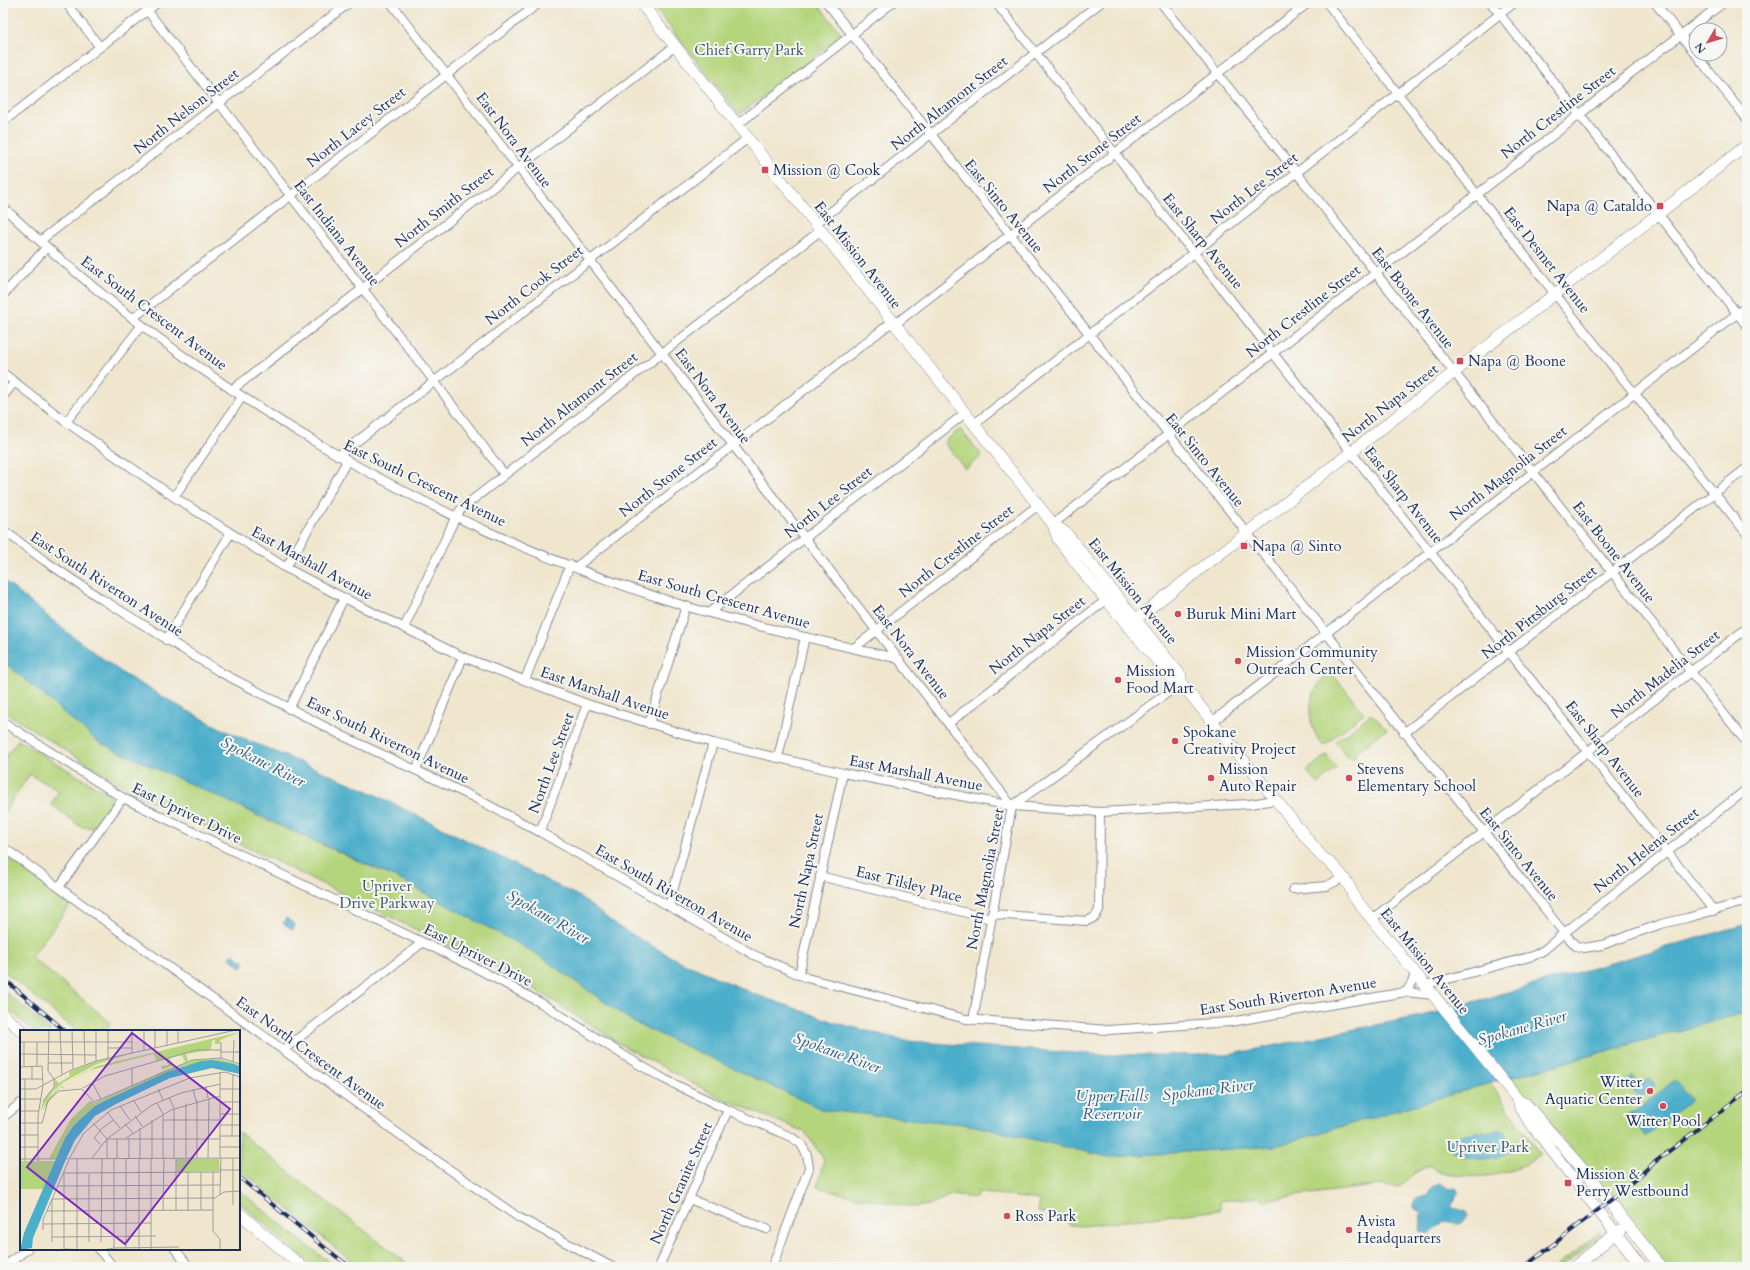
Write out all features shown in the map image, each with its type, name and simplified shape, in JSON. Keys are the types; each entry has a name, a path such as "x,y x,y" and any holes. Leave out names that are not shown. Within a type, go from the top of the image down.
{"main road":[{"name":"East Mission Avenue","path":"641,3 1037,506 1053,524 1066,533 1136,619 1181,676 1180,683"},
{"name":"North Napa Street","path":"1127,626 1747,146"},
{"name":"East Mission Avenue","path":"1053,524 1058,539 1106,600 1174,681 1180,683 1322,857 1328,860 1352,889 1353,896"},
{"name":"East Mission Avenue","path":"1322,857 1323,865 1337,882 1347,893 1353,896 1518,1100 1526,1104 1593,1182 1661,1267"},
{"path":"3,1015 21,1030"},
{"name":"East Mission Avenue","path":"1518,1100 1520,1108 1531,1124 1642,1267"},
{"path":"240,1214 302,1267"},
{"path":"1574,1267 1627,1225"}],"street":[{"path":"66,3 100,47"},
{"path":"3,122 157,3"},
{"name":"North Nelson Street","path":"3,295 44,244 218,104 349,3"},
{"name":"East Nora Avenue","path":"391,3 1012,806"},
{"name":"North Lacey Street","path":"133,318 540,3"},
{"name":"East Sinto Avenue","path":"826,3 1404,733 1576,946 1592,947 1625,938 1661,924 1747,901"},
{"path":"737,125 892,3"},
{"name":"East Sharp Avenue","path":"996,3 1431,551 1714,911"},
{"name":"North Altamont Street","path":"404,628 456,516 462,508 662,352 930,135 1100,3"},
{"name":"East Boone Avenue","path":"1161,3 1747,743"},
{"name":"North Stone Street","path":"573,566 893,324 1308,3"},
{"name":"East Desmet Avenue","path":"1327,3 1555,294 1747,534"},
{"path":"1491,3 1747,326"},
{"name":"North Lee Street","path":"973,425 1514,3"},
{"path":"1655,3 1747,119"},
{"name":"North Crestline Street","path":"1053,524 1579,115 1631,72 1723,3"},
{"name":"East Indiana Avenue","path":"147,10 218,104 434,381 504,474"},
{"name":"North Smith Street","path":"232,390 675,46"},
{"name":"North Cook Street","path":"338,456 748,138"},
{"name":"East South Crescent Avenue","path":"3,207 44,244 133,318 242,397 338,456 456,516 518,544 573,566 686,606 805,637 899,658"},
{"name":"North Magnolia Street","path":"1212,722 1747,306"},
{"path":"66,422 142,325"},
{"name":"East Marshall Avenue","path":"3,373 66,422 174,498 286,568 463,656 587,704 713,743 843,773 1012,806 1100,812 1250,804 1275,800"},
{"path":"3,396 14,383"},
{"path":"174,498 242,397"},
{"name":"North Lee Street","path":"710,612 964,414"},
{"path":"286,568 347,461"},
{"name":"North Pittsburg Street","path":"1404,733 1747,468"},
{"name":"North Crestline Street","path":"854,648 1037,506"},
{"name":"East South Riverton Avenue","path":"3,530 80,585 166,640 220,672 289,709 475,798 540,832 754,955 799,975 822,983 973,1020 1108,1030 1230,1022 1406,992 1434,996"},
{"path":"166,640 230,534"},
{"path":"524,680 573,566"},
{"path":"289,709 344,598"},
{"name":"North Napa Street","path":"948,723 1106,600"},
{"path":"649,724 686,606"},
{"name":"North Madelia Street","path":"1372,919 1747,628"},
{"path":"778,758 805,637"},
{"path":"416,770 463,656"},
{"name":"North Magnolia Street","path":"973,1020 1012,806 1180,683"},
{"name":"North Lee Street","path":"540,832 587,704"},
{"name":"East Upriver Drive","path":"3,722 123,798 478,969 541,1002 652,1072 728,1110 791,1137 801,1144 807,1155 809,1168 772,1267"},
{"path":"670,906 713,743"},
{"name":"North Napa Street","path":"799,975 843,773"},
{"name":"North Helena Street","path":"1425,985 1533,956 1544,950 1747,789"},
{"path":"59,887 123,798"},
{"name":"East Tilsley Place","path":"820,876 992,917 1087,921 1095,917 1098,910 1100,812"},
{"name":"East North Crescent Avenue","path":"3,846 416,1146 518,1217 612,1267"},
{"path":"1292,889 1326,886 1337,882"},
{"path":"283,1050 422,943"},
{"path":"1406,992 1412,983 1414,972"},
{"path":"3,1117 20,1104"},
{"name":"North Granite Street","path":"659,1267 728,1110"},
{"path":"689,1199 767,1229"},
{"path":"4,1267 26,1250"},
{"path":"100,1250 113,1267"},
{"path":"176,1250 189,1267"}],"green space":[{"name":"Chief Garry Park","path":"651,3 817,3 840,32 841,36 739,115"},
{"path":"960,429 982,456 965,469 944,442"},
{"path":"3,663 257,816 399,879 536,953 633,1022 971,1125 1109,1157 1275,1146 1490,1083 1540,1154 1522,1166 1494,1175 1448,1175 1437,1171 1429,1165 1413,1174 1400,1187 1381,1185 1264,1200 1258,1197 1220,1201 1220,1210 1081,1226 1071,1225 1060,1217 1038,1212 1040,1200 977,1192 976,1198 951,1195 929,1205 913,1207 857,1197 817,1187 824,1159 805,1132 721,1098 625,1047 524,982 133,792 3,711"},
{"path":"1330,671 1364,713 1323,746 1312,726 1310,707 1316,688"},
{"path":"1371,714 1387,729 1355,753 1356,756 1351,760 1335,742"},
{"path":"18,740 108,794 112,800 111,806 95,829 81,827 51,804 59,791 30,774 3,814 3,760"},
{"path":"1326,755 1337,768 1318,784 1307,771"},
{"path":"3,854 71,904 31,957 110,1022 106,1030 75,1030 3,970"},
{"path":"3,990 50,1030 33,1030 3,1005"},
{"path":"1747,1012 1747,1267 1667,1267 1613,1198 1510,1078"},
{"path":"240,1133 412,1267 359,1267 240,1170"},
{"path":"240,1191 335,1267 314,1267 240,1203"},
{"path":"1600,1232 1602,1235 1561,1267 1555,1267"}],"water":[{"name":"Upper Falls Reservoir","path":"3,580 67,632 125,675 228,732 364,789 580,897 617,926 675,959 754,994 837,1023 906,1041 1102,1055 1228,1055 1435,1013 1747,924 1747,1012 1490,1083 1275,1146 1109,1157 971,1125 823,1110 633,1022 535,953 399,879 98,742 9,666 3,663"},
{"path":"286,918 295,925 293,930 283,923"},
{"path":"233,954 245,962 242,967 230,958"},
{"path":"1633,1076 1640,1085 1642,1084 1641,1082 1645,1082 1650,1078 1655,1085 1639,1098 1626,1081"},
{"name":"Witter Pool","path":"1675,1080 1691,1100 1646,1136 1629,1114 1633,1111 1634,1112"},
{"path":"1499,1130 1504,1132 1512,1145 1511,1150 1497,1157 1478,1159 1469,1158 1454,1152 1448,1146 1449,1142 1460,1135"},
{"path":"1440,1183 1449,1189 1456,1188 1459,1191 1451,1204 1453,1207 1466,1212 1468,1216 1464,1222 1454,1224 1443,1222 1430,1233 1423,1233 1420,1230 1422,1213 1414,1207 1414,1203 1416,1199 1428,1195 1432,1187"}],"railway":[{"path":"3,978 64,1030"},
{"path":"1524,1267 1616,1196 1655,1162 1747,1091"},
{"path":"240,1178 350,1267"}],"place":[{"name":"Mission @ Cook","path":"765,170"},
{"name":"Napa @ Cataldo","path":"1660,206"},
{"name":"Napa @ Boone","path":"1460,361"},
{"name":"Napa @ Sinto","path":"1244,546"},
{"name":"Buruk Mini Mart","path":"1178,614"},
{"name":"Mission Community Outreach Center","path":"1238,661"},
{"name":"Mission Food Mart","path":"1118,680"},
{"name":"Spokane Creativity Project","path":"1175,741"},
{"name":"Mission Auto Repair","path":"1211,778"},
{"name":"Stevens Elementary School","path":"1349,778"},
{"name":"Witter Aquatic Center","path":"1650,1091"},
{"name":"Witter Pool","path":"1663,1106"},
{"name":"Mission & Perry Westbound","path":"1568,1183"},
{"name":"Ross Park","path":"1007,1216"},
{"name":"Avista Headquarters","path":"1349,1230"}],"water label":[{"name":"Spokane River","path":"263,762"},
{"name":"Spokane River","path":"548,917"},
{"name":"Spokane River","path":"1522,1028"},
{"name":"Spokane River","path":"837,1053"},
{"name":"Spokane River","path":"1208,1090"}],"park label":[{"name":"Upriver Drive Parkway","path":"387,894"},
{"name":"Upriver Park","path":"1488,1147"}]}
